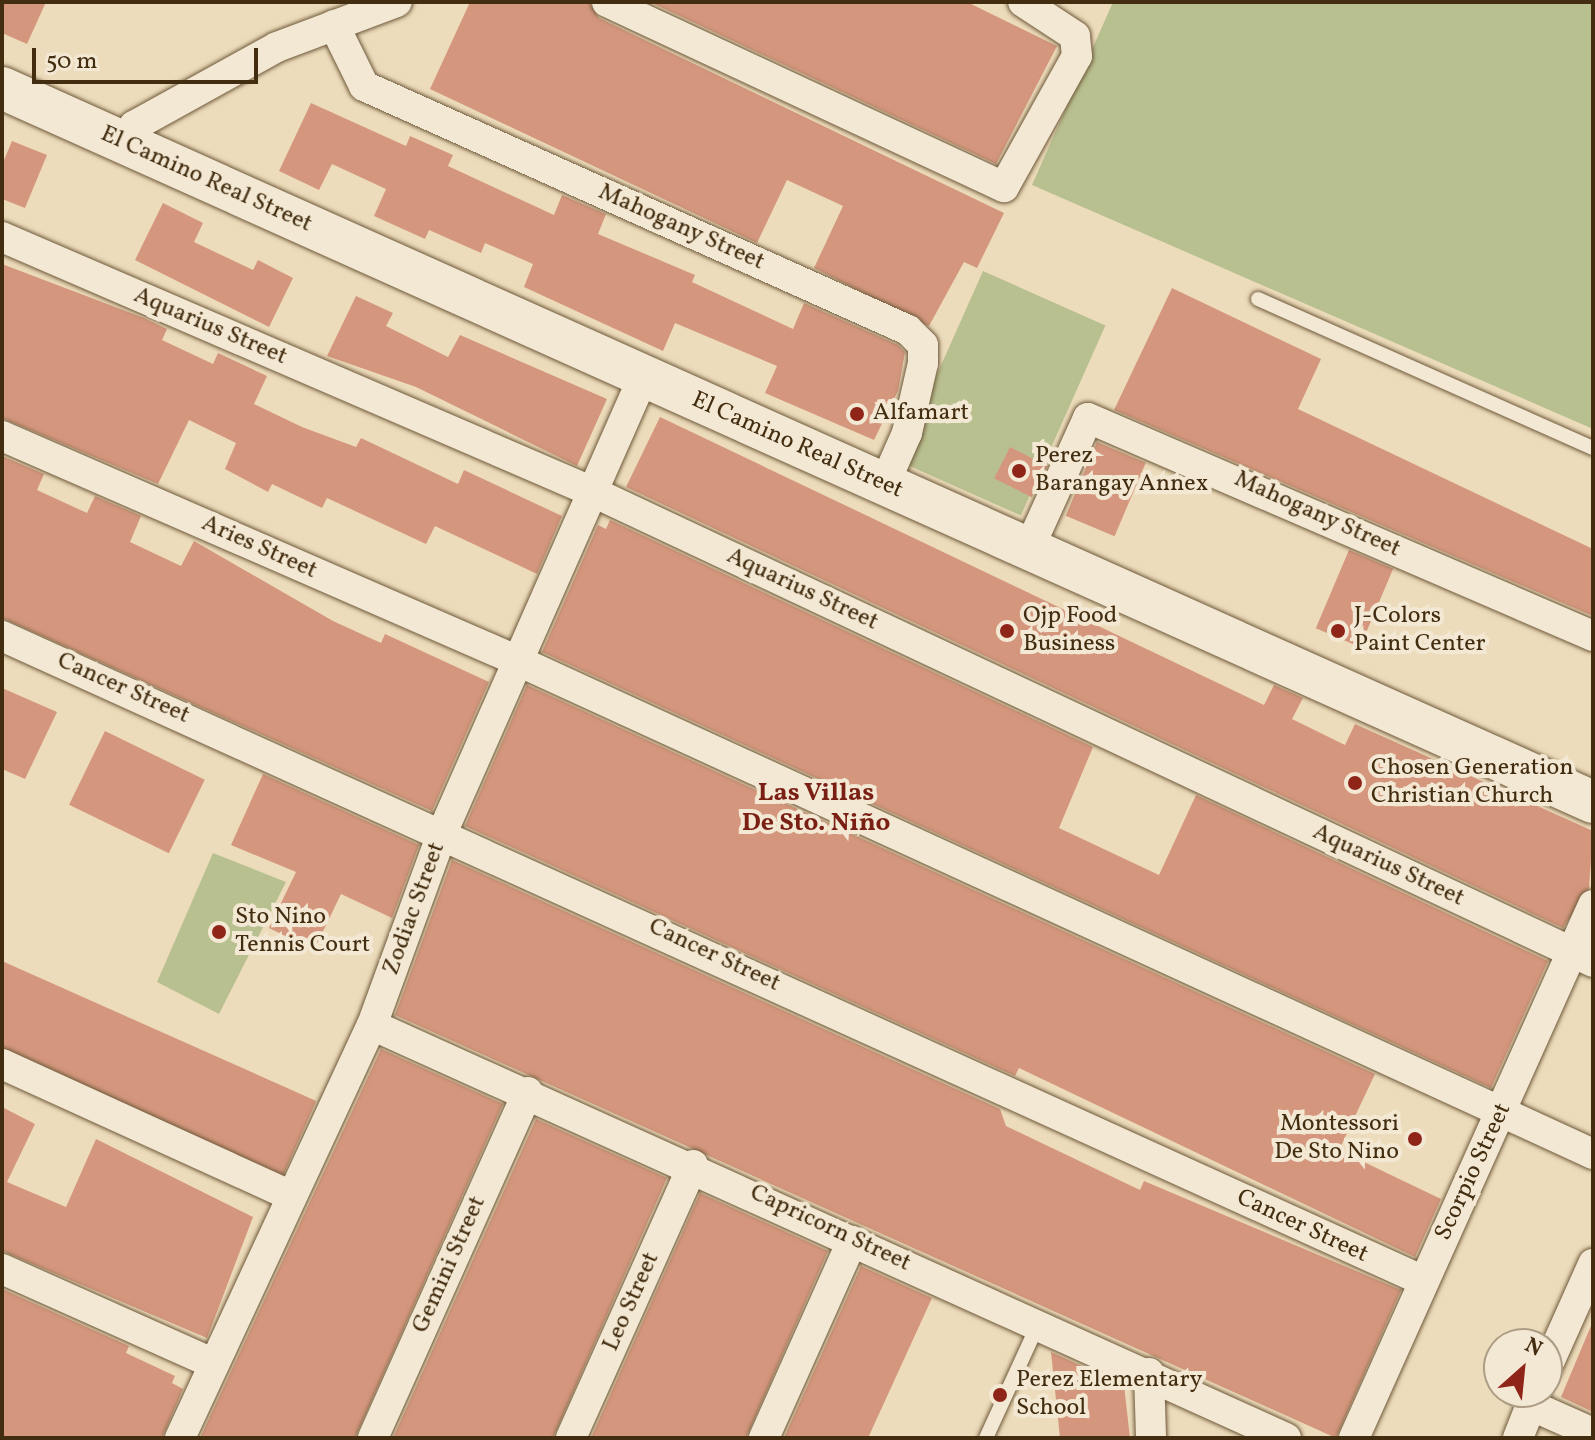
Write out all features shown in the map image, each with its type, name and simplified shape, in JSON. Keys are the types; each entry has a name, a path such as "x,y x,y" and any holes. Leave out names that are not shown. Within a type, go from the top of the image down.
{"street":[{"path":"126,144 134,126 277,47 397,2"},
{"path":"607,2 1004,187 1077,56 1075,36 1055,16 1023,2"},
{"name":"Mahogany Street","path":"334,25 353,78 364,86 908,330 923,345 923,363 907,433 884,485"},
{"name":"El Camino Real Street","path":"2,88 644,376 1027,553 1593,802"},
{"name":"Aquarius Street","path":"2,237 593,492 1584,958"},
{"name":"Zodiac Street","path":"180,1438 372,1025 443,831 644,376"},
{"name":"Mahogany Street","path":"1027,553 1088,418 1593,636"},
{"name":"Aries Street","path":"2,436 516,660 1593,1154"},
{"name":"Cancer Street","path":"2,636 443,831 1424,1281"},
{"name":"Scorpio Street","path":"1354,1438 1501,1113 1584,958 1593,905"},
{"name":"Capricorn Street","path":"372,1025 693,1165 852,1241 1039,1322 1286,1438"},
{"path":"2,1064 291,1196"},
{"name":"Gemini Street","path":"373,1438 528,1092"},
{"name":"Leo Street","path":"571,1438 693,1165"},
{"path":"764,1438 852,1241"},
{"path":"2,1269 214,1364"},
{"path":"1563,1335 1589,1283"},
{"path":"1149,1373 1151,1438"},
{"path":"1518,1438 1530,1408"},
{"path":"1549,1408 1593,1433"}],"lane":[{"path":"1258,299 1593,448"},
{"path":"986,1438 1039,1322"}],"green space":[{"path":"1113,2 1593,2 1593,429 1032,185"},
{"path":"983,271 1105,326 1021,516 898,461"},
{"name":"Sto Nino Tennis Court","path":"213,853 286,882 219,1014 157,982"}],"building":[{"path":"2,2 46,2 27,44 2,33"},
{"path":"470,2 589,2 599,18 1004,213 977,268 964,262 929,326 814,268 843,206 787,180 757,243 430,89"},
{"path":"650,2 967,2 1057,46 996,164"},
{"path":"311,103 406,146 410,136 453,155 448,166 554,215 562,195 606,214 598,234 695,275 692,282 793,329 804,303 898,345 905,352 898,391 874,440 765,393 777,366 675,323 663,351 524,287 533,264 485,243 481,253 429,230 425,239 374,216 386,189 332,164 319,190 279,171"},
{"path":"12,141 47,155 25,208 2,199 2,165"},
{"path":"163,203 203,223 194,242 253,270 258,260 293,278 269,327 135,260"},
{"path":"2,264 144,318 167,329 162,340 213,364 218,353 267,376 254,404 302,427 356,447 361,438 458,484 464,470 562,516 537,574 435,526 426,544 327,498 322,508 272,484 268,492 225,469 236,443 189,420 158,484 2,418"},
{"path":"1172,288 1321,359 1298,409 1593,549 1593,616 1114,410"},
{"path":"356,296 393,313 386,326 448,357 460,335 607,399 577,466 416,387 327,356"},
{"path":"660,417 1264,705 1274,685 1303,698 1292,719 1345,745 1355,724 1593,831 1589,888 1563,928 626,487"},
{"path":"1097,442 1146,463 1115,536 1066,516"},
{"name":"Perez Barangay Annex","path":"1010,447 1047,466 1032,497 994,478"},
{"path":"2,456 44,474 37,490 87,513 95,496 141,516 130,542 181,566 194,541 333,621 381,643 385,634 489,682 432,811 2,618"},
{"path":"610,520 1093,747 1059,828 1159,875 1196,795 1548,961 1491,1088 542,652 598,525 606,529"},
{"path":"1349,550 1393,569 1360,647 1316,628"},
{"path":"527,685 1375,1074 1339,1150 1441,1199 1415,1257 1019,1068 1015,1076 465,826"},
{"path":"2,688 57,712 25,779 2,769"},
{"path":"105,731 205,780 169,853 69,805"},
{"path":"263,774 419,845 392,918 341,894 314,950 269,928 296,872 231,845"},
{"path":"452,860 1000,1109 1006,1126 1140,1190 1144,1181 1401,1290 1336,1438 395,1015"},
{"path":"2,961 316,1101 282,1179 2,1054"},
{"path":"381,1049 503,1104 355,1438 200,1438"},
{"path":"2,1107 35,1124 7,1182 66,1207 96,1139 253,1217 207,1338 2,1251"},
{"path":"536,1119 667,1178 553,1438 393,1438"},
{"path":"700,1193 828,1251 746,1438 591,1438"},
{"path":"861,1266 932,1298 868,1438 784,1438"},
{"path":"2,1289 129,1346 126,1353 175,1376 172,1383 183,1389 162,1438 2,1438"},
{"path":"1593,1321 1593,1412 1563,1398"},
{"path":"1051,1352 1124,1385 1130,1438 1060,1438"}],"place":[{"name":"Alfamart","path":"857,414"},
{"name":"Perez Barangay Annex","path":"1019,471"},
{"name":"Ojp Food Business","path":"1007,631"},
{"name":"J-Colors Paint Center","path":"1338,631"},
{"name":"Chosen Generation Christian Church","path":"1355,783"},
{"name":"Sto Nino Tennis Court","path":"219,932"},
{"name":"Montessori De Sto Nino","path":"1415,1139"},
{"name":"Perez Elementary School","path":"1000,1395"}],"district":[{"name":"Las Villas De Sto. Niño","path":"816,809"}]}
